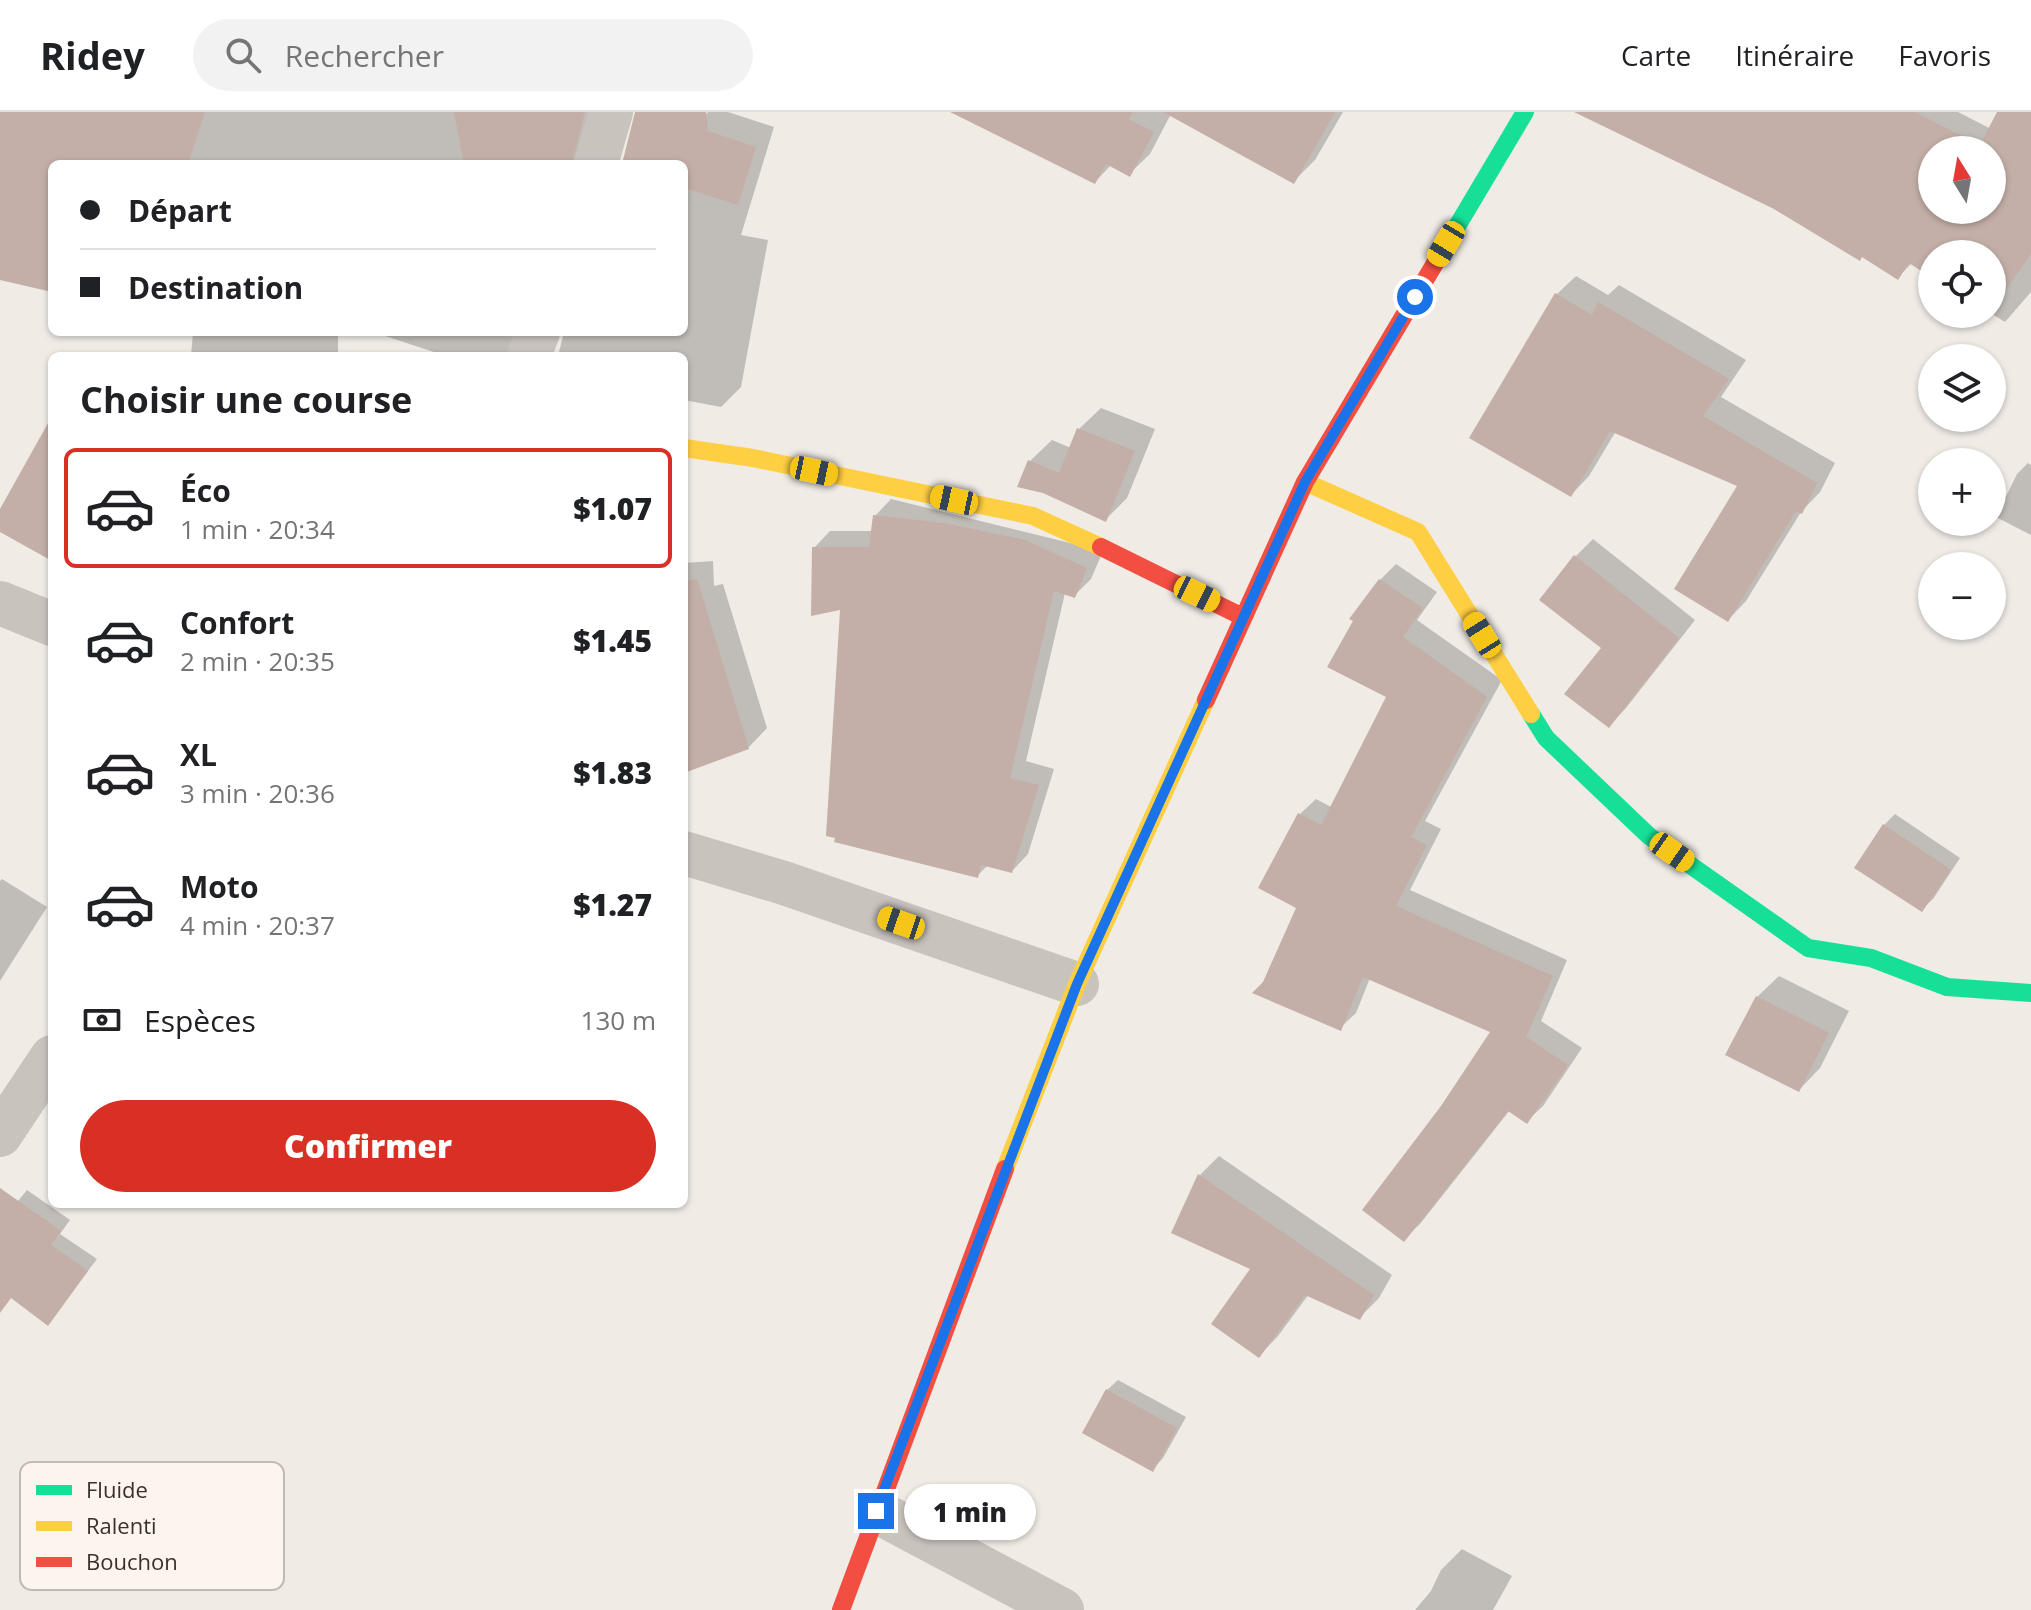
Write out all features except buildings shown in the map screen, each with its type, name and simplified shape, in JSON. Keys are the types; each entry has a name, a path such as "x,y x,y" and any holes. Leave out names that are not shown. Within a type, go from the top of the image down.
{"main road":[{"path":"841,1610 1077,984 1243,617 1305,482 1525,112"},
{"path":"688,449 753,458 1033,516 1126,558 1243,617"},
{"path":"1305,482 1418,532 1546,738 1649,836 1771,922 1808,948 1871,958 1947,987 2031,993"}],"street":[{"path":"597,160 611,112"},
{"path":"0,603 48,622"},
{"path":"688,854 784,883 1077,984"},
{"path":"0,1135 48,1063"},
{"path":"876,1511 1062,1610"}],"traffic: fast":[{"path":"1453,233 1525,112"},
{"path":"1531,714 1546,738 1649,836 1808,948 1871,958 1947,987 2031,993"}],"traffic: slow":[{"path":"688,449 753,458 1033,516 1101,547"},
{"path":"1305,482 1418,532 1531,714"},
{"path":"1005,1169 1077,984 1206,700"}],"traffic: jam":[{"path":"1206,700 1305,482 1453,233"},
{"path":"1101,547 1243,617"},
{"path":"841,1610 1005,1169"}],"route":[{"path":"876,1511 1077,984 1305,482 1415,297"}]}
